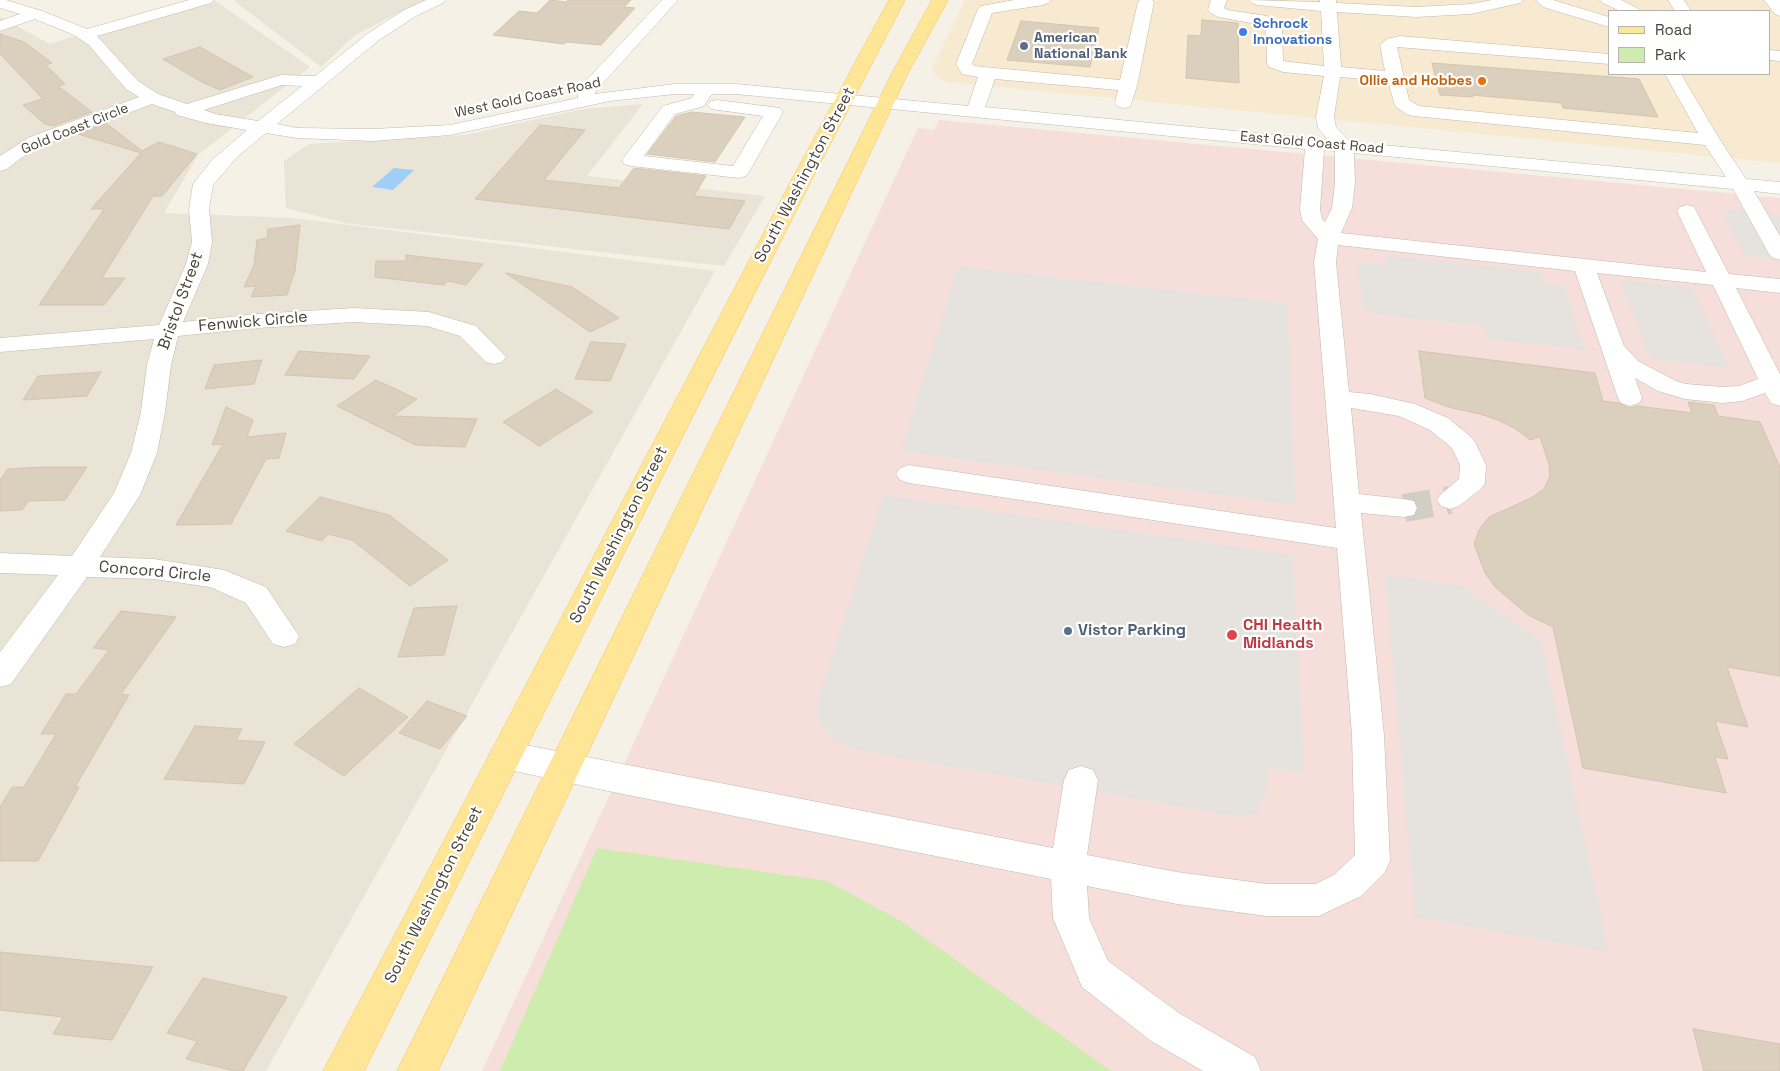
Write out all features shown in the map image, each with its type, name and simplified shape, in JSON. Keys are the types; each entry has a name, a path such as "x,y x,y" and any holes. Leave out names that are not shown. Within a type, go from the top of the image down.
{"main road":[{"name":"South Washington Street","path":"417,1071 564,768 872,89 897,0"},
{"path":"914,48 907,39 925,0"},
{"name":"South Washington Street","path":"344,1071 505,755 872,89 914,48 940,0"}],"street":[{"path":"84,35 206,0"},
{"name":"Bristol Street","path":"0,675 80,566 127,495 144,453 153,412 159,365 168,330 197,264 202,227 199,209 203,184 218,164 390,24 438,0"},
{"path":"587,100 586,91 670,0"},
{"path":"1043,0 986,9 964,64 968,70 1128,86"},
{"path":"1219,0 1216,10 1224,14 1267,21 1274,26 1275,63 1283,67 1395,77"},
{"path":"1257,0 1328,4 1387,11 1436,12 1471,9 1515,0"},
{"path":"1544,0 1554,6 1608,22"},
{"path":"1552,0 1580,9 1584,14"},
{"path":"1608,0 1630,10"},
{"path":"1772,0 1780,11"},
{"path":"1121,117 1128,86 1141,1"},
{"name":"West Gold Coast Road","path":"0,3 36,14 84,35 95,42 132,85 152,98 212,119 297,133 414,133 483,124 587,100 641,92 705,88 750,74"},
{"path":"1328,4 1333,71 1310,208 1312,220 1328,238 1780,286"},
{"path":"0,26 36,14"},
{"path":"1608,59 1400,40 1388,46 1400,102 1414,111 1711,140"},
{"path":"978,103 988,73"},
{"path":"1674,75 1780,254"},
{"path":"184,110 282,80 319,81"},
{"name":"West Gold Coast Road","path":"566,88 594,82 705,88 872,89"},
{"path":"705,88 774,112 739,172 631,160 669,110 705,88"},
{"name":"East Gold Coast Road","path":"872,89 978,103 1321,136 1780,170"},
{"name":"East Gold Coast Road","path":"962,93 978,103 1000,97"},
{"name":"West Gold Coast Road","path":"262,128 360,128 476,110 525,97"},
{"name":"Gold Coast Circle","path":"0,165 14,154 36,142 152,98"},
{"name":"East Gold Coast Road","path":"1018,99 1121,117"},
{"name":"East Gold Coast Road","path":"1321,136 1344,146 1780,188"},
{"path":"505,755 1195,891 1267,900 1319,900 1348,885 1373,861 1368,735 1325,262 1328,238 1342,208 1345,183 1344,146"},
{"path":"1613,350 1630,366 1667,386 1685,391 1703,394 1776,390 1687,211"},
{"path":"1584,266 1630,398"},
{"name":"Fenwick Circle","path":"0,344 118,336 257,321 354,315 429,319 468,331 494,357"},
{"path":"1338,399 1370,402 1406,410 1439,424 1463,444 1473,465 1472,483 1450,500"},
{"path":"909,474 1350,540"},
{"path":"1347,502 1404,508"},
{"name":"Concord Circle","path":"0,563 154,569 214,577 256,594 284,636"},
{"path":"1080,780 1068,866 1071,918 1095,974 1165,1027 1242,1071"}],"shaded area":[{"path":"189,0 214,0 310,67 198,155 164,213 293,218 715,271 266,1071 0,1071 0,17 50,44"},
{"path":"233,0 430,0 398,13 355,35 321,67"},
{"path":"965,0 1780,0 1780,163 946,82 931,71"},
{"path":"643,104 587,176 765,196 724,266 345,223 286,208 284,161 309,144 465,135 583,109"},
{"name":"CHI Health Midlands","path":"939,120 1780,198 1780,1071 482,1071 918,128 934,130"},
{"path":"1721,209 1780,215 1780,260 1745,256"},
{"path":"1385,255 1541,272 1545,283 1563,285 1585,350 1488,339 1484,326 1364,313 1357,261 1386,264"},
{"path":"958,266 1287,303 1296,505 901,451"},
{"path":"1620,280 1692,288 1729,368 1650,359"},
{"name":"Vistor Parking","path":"883,495 1293,555 1305,774 1269,768 1266,791 1257,812 1239,817 867,752 837,743 821,725 816,707"},
{"path":"1385,574 1463,586 1541,641 1609,952 1415,917"}],"green space":[{"path":"597,848 827,881 901,921 1111,1071 500,1071"}],"water":[{"path":"394,168 414,170 393,190 372,187"}],"building":[{"path":"550,0 566,2 568,0 631,0 624,7 635,8 601,45 566,42 564,44 493,35 519,11 537,13"},
{"path":"1202,20 1238,23 1239,83 1186,78 1188,35 1201,36"},
{"path":"1021,21 1099,28 1090,67 1007,60"},
{"path":"0,34 24,42 52,63 46,65 65,84 58,86 92,112 53,126 45,124 23,105 43,99 0,54"},
{"path":"200,47 253,77 220,90 200,81 163,59"},
{"path":"1432,63 1639,79 1658,117 1563,108 1561,103 1472,95 1473,97 1440,95"},
{"path":"691,112 745,117 715,162 647,154 676,116"},
{"path":"106,123 142,151 159,142 197,154 162,196 153,196 102,278 125,278 104,305 39,305 104,209 91,209 141,153 78,134"},
{"path":"540,125 585,130 544,180 619,188 634,168 706,176 694,196 745,201 729,229 475,199"},
{"path":"300,225 295,271 287,295 251,297 256,286 244,287 254,265 257,240 267,238 268,229"},
{"path":"406,255 483,264 466,285 448,281 444,285 375,277 376,261 406,261"},
{"path":"506,273 572,287 619,318 590,332"},
{"path":"591,342 626,344 610,381 575,379"},
{"path":"299,351 370,356 354,379 285,375"},
{"path":"1419,351 1595,373 1603,401 1619,403 1629,408 1637,406 1692,413 1688,402 1714,405 1718,416 1760,422 1780,467 1780,676 1727,667 1748,727 1715,721 1728,759 1715,757 1726,793 1583,768 1553,627 1528,615 1495,587 1485,573 1474,544 1479,530 1489,517 1531,498 1544,489 1550,476 1549,464 1540,437 1530,440 1516,429 1498,420 1448,407 1425,398"},
{"path":"262,360 254,384 205,389 214,365"},
{"path":"101,372 87,396 23,400 38,376"},
{"path":"376,380 417,399 393,416 477,419 465,447 415,445 337,406"},
{"path":"556,389 593,412 539,446 503,422"},
{"path":"226,407 253,420 247,437 286,433 279,458 266,459 231,524 176,525 223,444 212,445"},
{"path":"87,467 65,500 28,501 22,510 0,511 0,480 8,469"},
{"path":"320,497 389,515 448,560 410,586 352,540 328,534 322,541 286,531"},
{"path":"457,606 444,655 398,657 414,608"},
{"path":"121,611 176,617 121,694 129,695 75,787 79,787 38,861 0,861 0,807 12,787 24,787 56,734 41,734 66,694 76,694 109,650 93,648"},
{"path":"359,688 408,717 344,776 294,744"},
{"path":"427,701 467,716 440,749 399,733"},
{"path":"195,726 242,729 236,740 265,742 244,784 164,779"},
{"path":"0,952 153,967 112,1040 53,1034 63,1017 0,1010"},
{"path":"203,978 287,997 243,1071 234,1071 186,1059 197,1041 167,1033"},
{"path":"1693,1029 1780,1044 1780,1071 1704,1071"}],"tunnel":[{"path":"1404,508 1450,500"}],"place":[{"name":"Schrock Innovations","path":"1243,32"},
{"name":"American National Bank","path":"1024,46"},
{"name":"Ollie and Hobbes","path":"1482,81"},
{"name":"Vistor Parking","path":"1068,631"},
{"name":"CHI Health Midlands","path":"1232,635"}]}
